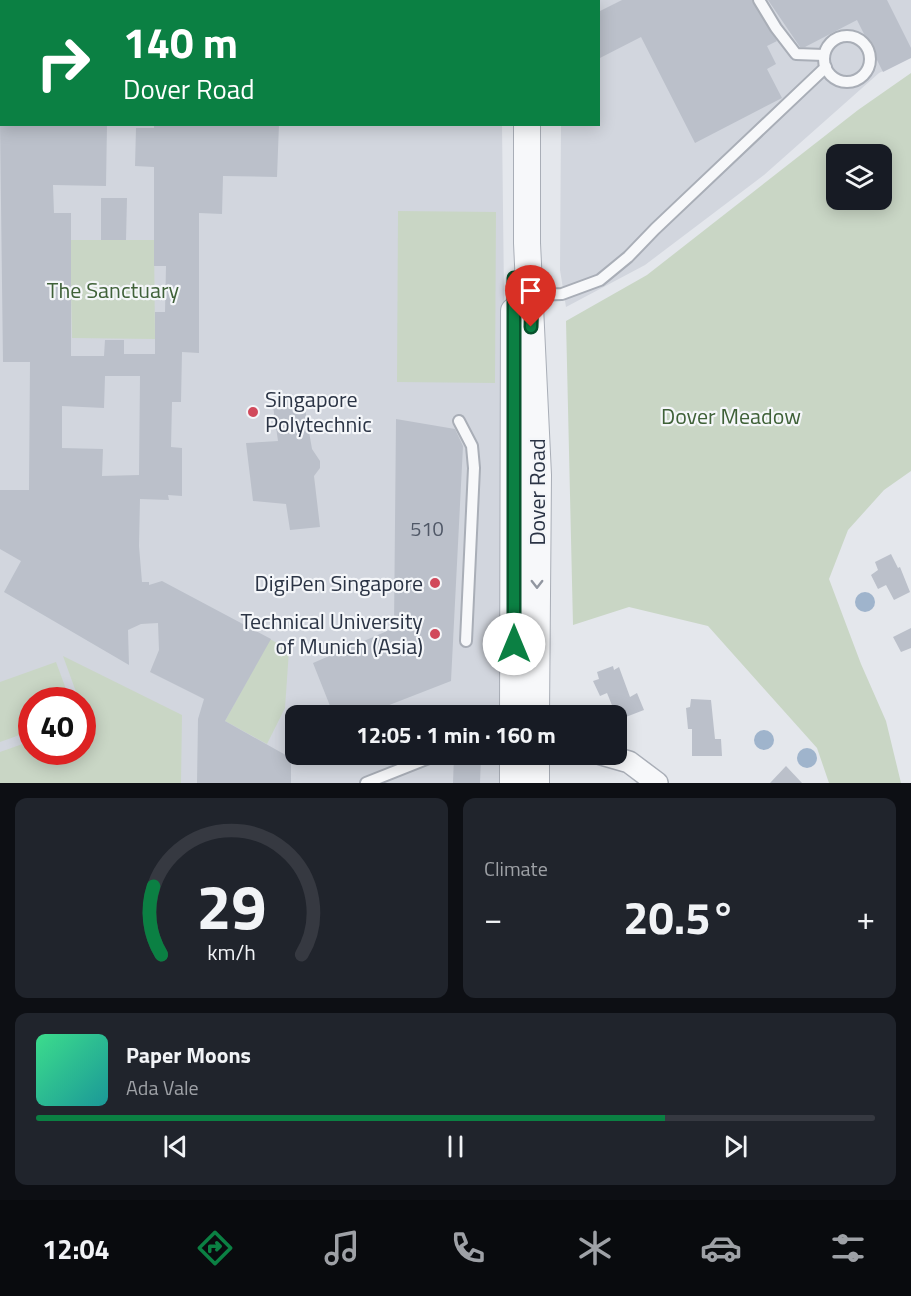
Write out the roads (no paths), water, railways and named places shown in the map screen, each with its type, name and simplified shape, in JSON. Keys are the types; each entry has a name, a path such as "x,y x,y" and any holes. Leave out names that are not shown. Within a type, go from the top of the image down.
{"street":[{"name":"Dover Road","path":"521,129 523,286 538,475 536,705"},
{"name":"Dover Road","path":"513,705 516,396 523,286"},
{"path":"627,761 657,783"},
{"path":"513,765 513,783"},
{"path":"536,765 536,783"}],"lane":[{"path":"759,0 776,28 796,54 824,55"},
{"path":"851,36 862,41 869,51 870,63 865,74 856,81 844,82 832,77 826,67 824,55 829,45 839,37 851,36"},
{"path":"523,286 562,294 600,280 628,257 826,67"},
{"path":"459,421 472,446 474,468 466,641"},
{"path":"366,783 411,765"}],"water":[{"path":"865,592 872,595 875,602 872,609 865,612 858,609 855,602 858,595"},
{"path":"764,730 771,733 774,740 771,747 764,750 757,747 754,740 757,733"},
{"path":"807,748 814,751 817,758 814,765 807,768 800,765 797,758 800,751"}],"place":[{"name":"Singapore Polytechnic","path":"253,412"},
{"name":"DigiPen Singapore","path":"435,583"},
{"name":"Technical University of Munich (Asia)","path":"435,634"}],"park label":[{"name":"The Sanctuary","path":"113,290"},
{"name":"Dover Meadow","path":"731,416"}]}
